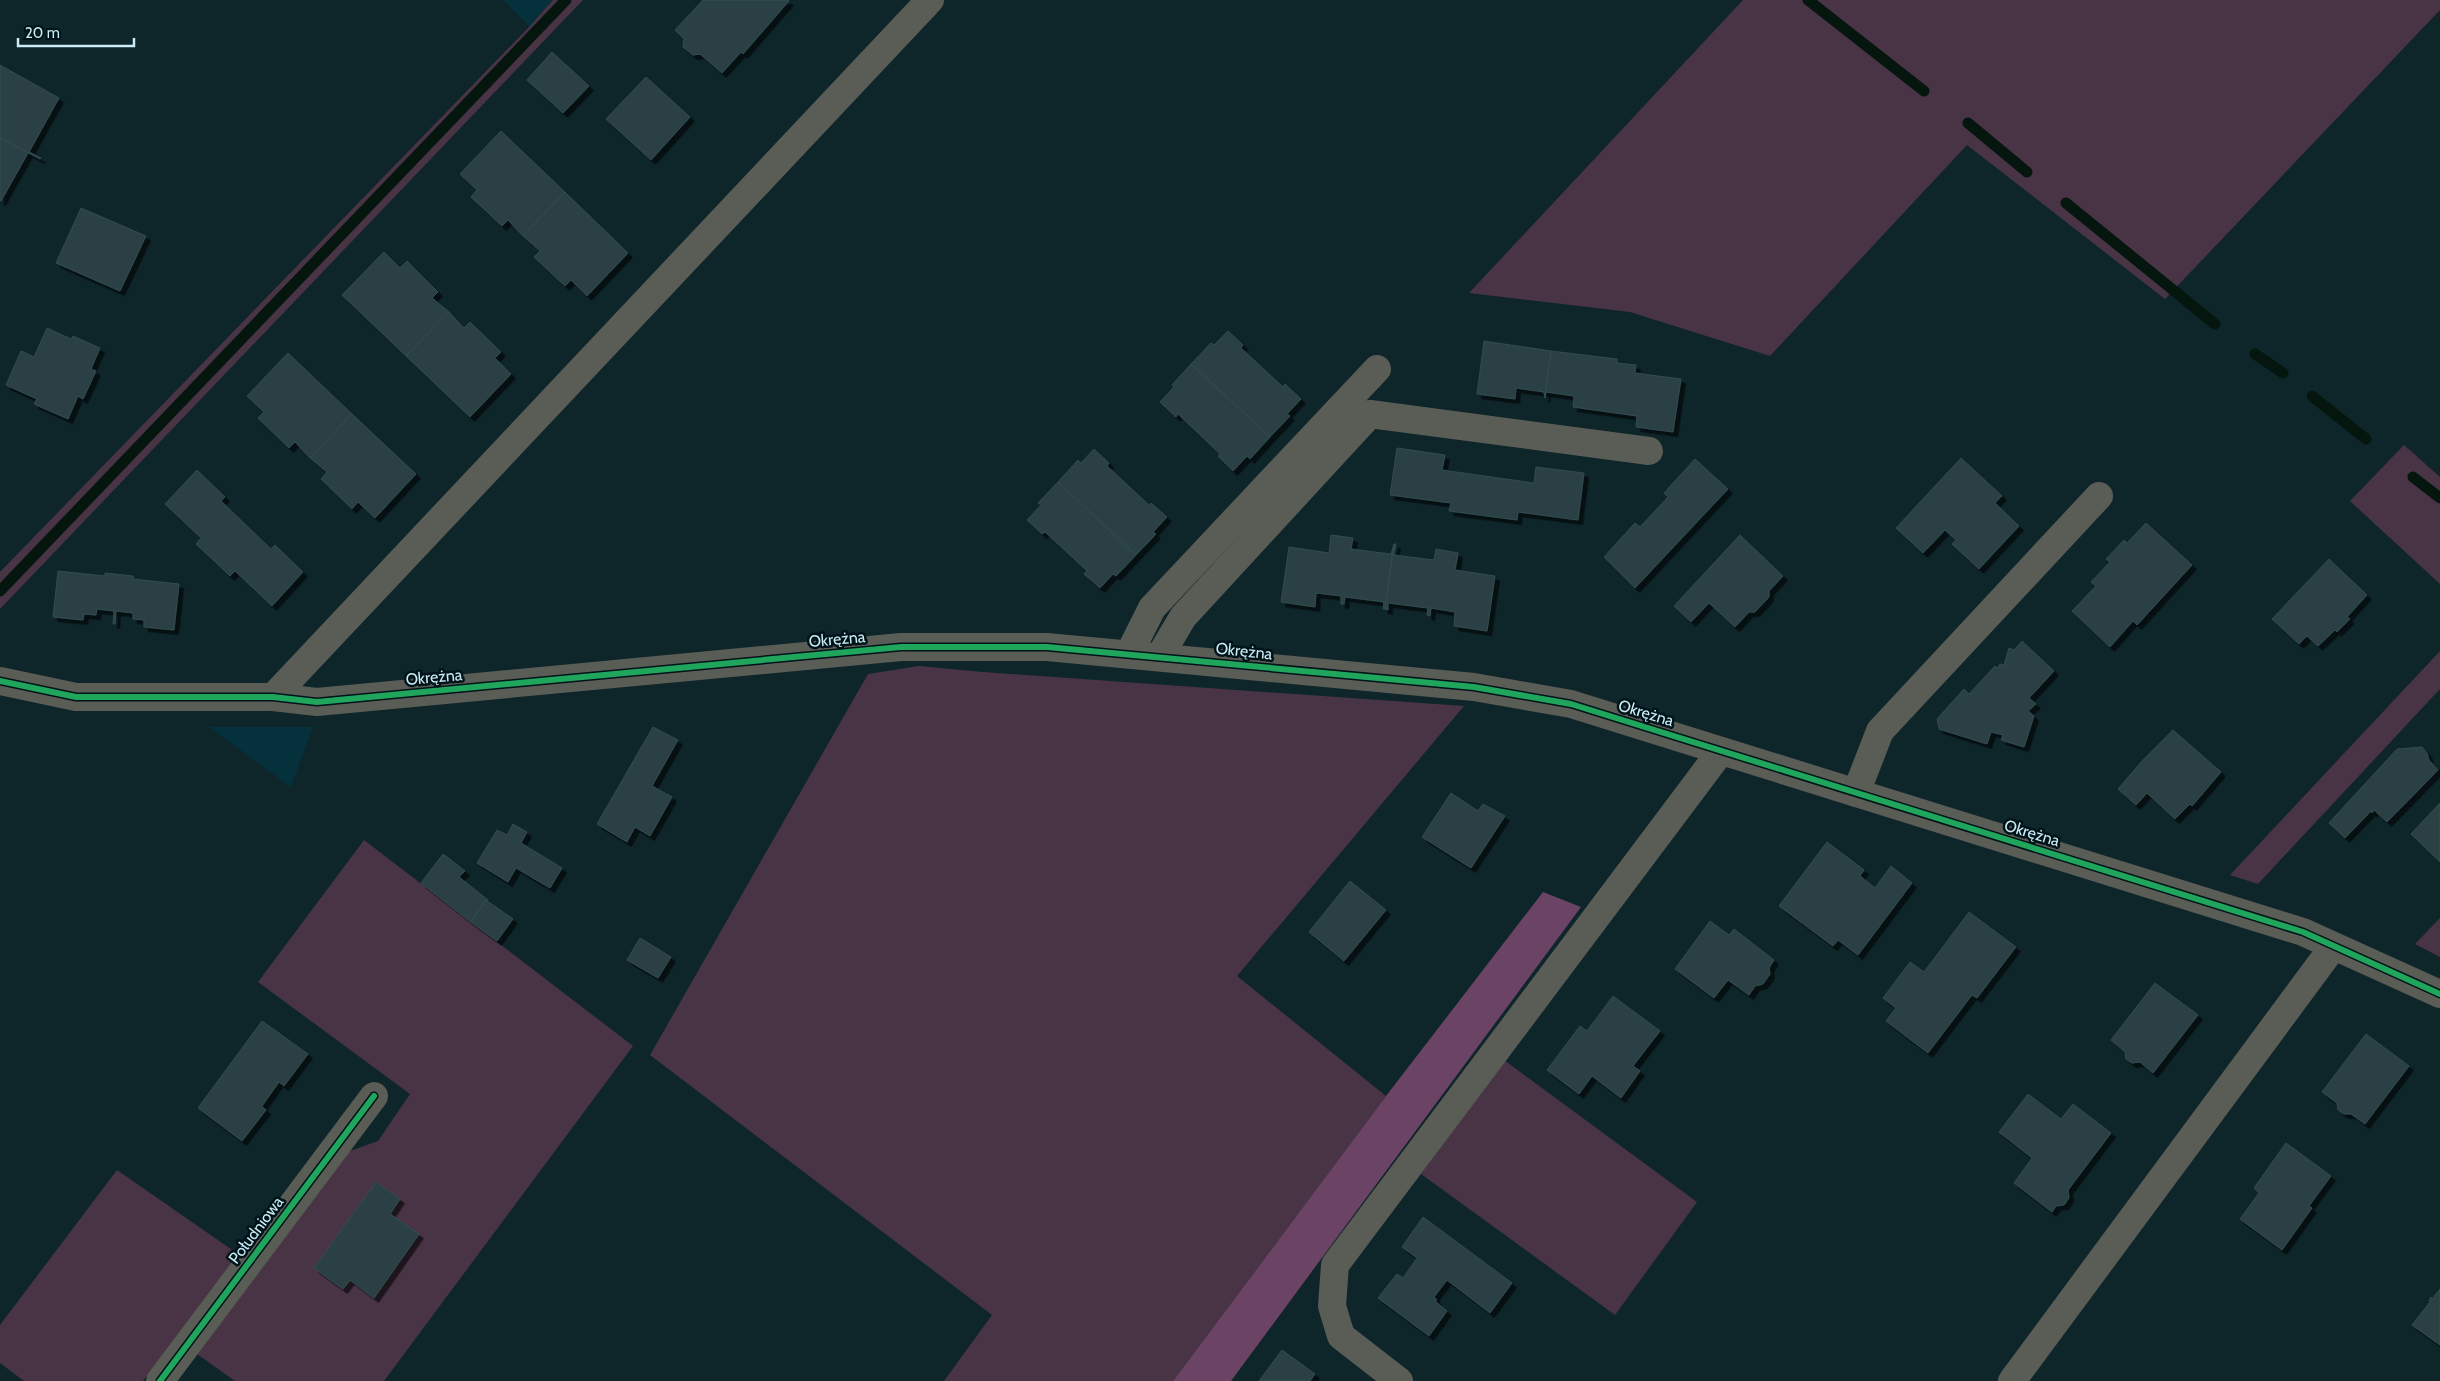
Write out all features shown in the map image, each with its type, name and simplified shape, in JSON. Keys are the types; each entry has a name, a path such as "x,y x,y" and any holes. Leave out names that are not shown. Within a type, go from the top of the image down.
{"street":[{"path":"273,697 930,0"},
{"path":"1129,654 1152,608 1377,369"},
{"path":"1160,656 1183,617 1370,414 1649,451"},
{"path":"1856,793 1880,731 2099,496"},
{"name":"Okrężna","path":"0,680 76,697 273,697 317,702 901,647 1048,647 1160,656 1474,687 1571,704 2303,932 2440,994"},
{"path":"1399,1381 1341,1336 1332,1306 1335,1265 1721,751"},
{"path":"2012,1381 2334,947"},
{"name":"Południowa","path":"160,1381 374,1096"}],"shaded area":[{"path":"503,0 553,0 530,27"},
{"path":"553,0 583,0 0,609 0,572 529,27"},
{"path":"1743,0 2440,0 2440,10 2165,299 1967,145 1770,356 1630,312 1469,293"},
{"path":"2404,445 2440,477 2440,584 2350,501"},
{"path":"2440,651 2440,689 2258,884 2230,875"},
{"path":"919,666 1464,706 1237,976 1386,1096 1173,1381 944,1381 992,1315 650,1055 868,674"},
{"path":"209,727 313,727 291,787"},
{"path":"364,840 633,1046 384,1381 235,1381 197,1354 347,1152 378,1141 410,1094 258,982"},
{"path":"1543,892 1581,907 1231,1381 1173,1381 1386,1096"},
{"path":"2440,918 2440,957 2415,944"},
{"path":"1504,1060 1697,1202 1615,1315 1421,1174"},
{"path":"117,1170 238,1254 143,1381 24,1381 0,1363 0,1325"}],"building":[{"path":"703,0 789,1 743,54 741,52 722,73 700,54 693,55 683,47 684,39 675,30"},
{"path":"552,52 589,86 563,113 527,80"},
{"path":"0,65 59,98 29,152 40,159 0,138"},
{"path":"646,77 690,117 651,160 606,119"},
{"path":"501,131 565,192 523,236 508,220 502,226 471,197 477,190 460,174"},
{"path":"0,138 28,153 1,201 0,201"},
{"path":"565,192 628,253 587,296 571,280 565,286 534,257 540,251 523,236"},
{"path":"81,208 146,236 120,291 56,263"},
{"path":"384,252 400,268 407,261 438,292 432,298 449,312 406,356 342,295"},
{"path":"449,312 464,328 470,322 501,352 495,358 511,374 470,417 406,356"},
{"path":"47,328 71,339 73,336 100,348 91,369 96,371 83,399 78,396 68,419 34,404 37,399 6,385 21,351 34,357"},
{"path":"1228,331 1243,345 1241,348 1283,387 1285,384 1301,399 1287,414 1290,416 1270,437 1191,364 1211,343 1214,345"},
{"path":"1484,341 1551,351 1545,398 1544,392 1516,388 1515,399 1477,394"},
{"path":"1551,351 1617,359 1617,363 1636,365 1635,373 1681,379 1673,432 1636,427 1637,416 1573,407 1574,396 1546,392 1545,398"},
{"path":"288,353 352,414 310,458 295,442 289,448 258,418 264,412 247,396"},
{"path":"1191,364 1270,437 1250,459 1247,456 1233,471 1218,456 1220,454 1178,414 1176,417 1160,402"},
{"path":"352,414 416,474 375,518 358,502 352,509 321,479 327,472 310,458"},
{"path":"1397,448 1445,455 1442,470 1534,483 1536,467 1584,473 1578,520 1518,512 1517,520 1449,511 1451,503 1390,495"},
{"path":"1094,449 1109,463 1107,466 1149,505 1151,503 1167,517 1153,532 1156,534 1136,555 1058,482 1078,460 1081,463"},
{"path":"1961,458 2002,496 1995,503 2019,526 1979,569 1952,544 1956,540 1945,530 1923,553 1896,528"},
{"path":"1695,459 1728,489 1635,588 1604,557 1635,523 1640,527 1668,497 1664,493"},
{"path":"197,470 225,497 221,501 271,549 275,545 303,572 272,606 235,571 230,576 196,544 201,538 165,504"},
{"path":"1058,482 1136,555 1116,576 1113,574 1100,588 1084,574 1087,571 1045,532 1042,534 1027,520 1041,505 1038,503"},
{"path":"2146,523 2192,565 2137,625 2133,621 2110,647 2072,611 2096,586 2091,582 2110,562 2106,559 2124,540 2127,543"},
{"path":"1331,535 1353,538 1351,549 1391,554 1394,544 1385,609 1383,609 1384,602 1345,597 1344,604 1341,604 1341,596 1316,593 1315,607 1281,602 1289,547 1329,553"},
{"path":"1740,535 1783,576 1769,591 1769,597 1755,612 1749,612 1735,627 1709,603 1691,622 1674,606"},
{"path":"1394,544 1396,544 1394,555 1434,560 1436,549 1458,553 1455,570 1495,576 1487,631 1454,626 1455,612 1431,608 1430,616 1427,615 1428,608 1388,603 1388,610 1385,609"},
{"path":"2329,559 2367,595 2347,617 2350,619 2337,632 2335,630 2318,646 2307,636 2299,644 2272,619"},
{"path":"58,571 105,576 105,573 133,576 133,579 179,584 174,630 144,627 144,620 133,619 133,613 116,611 115,624 113,624 114,611 97,609 96,615 84,614 83,620 53,617"},
{"path":"2022,641 2054,671 2029,698 2036,704 2028,711 2034,716 2024,747 2001,740 2003,735 1991,732 1987,744 1939,729 1937,719 1964,689 1969,694 1995,666 1997,668 2000,664 2004,665 2009,648 2014,650"},
{"path":"653,727 678,740 652,786 672,797 650,836 635,827 627,842 597,824"},
{"path":"2173,730 2221,772 2192,806 2190,804 2175,819 2147,793 2136,805 2118,789"},
{"path":"2422,747 2427,753 2429,760 2438,770 2387,822 2374,810 2372,813 2371,811 2345,838 2329,823 2397,749"},
{"path":"1451,793 1478,811 1483,804 1505,816 1471,868 1422,837"},
{"path":"2440,803 2440,862 2411,834"},
{"path":"513,824 527,832 521,843 562,868 550,888 516,868 508,882 477,863 497,830 507,835"},
{"path":"1827,842 1864,870 1860,876 1875,888 1891,866 1912,883 1858,955 1838,940 1833,946 1779,906"},
{"path":"443,854 465,871 459,877 488,900 471,922 421,883"},
{"path":"1350,881 1386,910 1344,961 1309,932"},
{"path":"486,900 513,919 497,941 471,922"},
{"path":"1969,912 2016,947 1977,998 1972,995 1928,1053 1886,1021 1896,1008 1883,998 1910,962 1924,972"},
{"path":"1710,921 1729,935 1734,929 1774,960 1769,968 1770,974 1763,984 1755,986 1749,995 1728,980 1714,998 1675,969"},
{"path":"640,938 671,957 658,978 627,960"},
{"path":"2155,983 2198,1015 2153,1073 2140,1062 2132,1063 2126,1059 2125,1052 2111,1040"},
{"path":"1613,996 1660,1031 1633,1066 1640,1071 1621,1098 1592,1076 1579,1094 1547,1070 1580,1026 1587,1031"},
{"path":"262,1021 308,1054 284,1086 279,1082 262,1106 266,1110 242,1141 198,1108"},
{"path":"2366,1034 2409,1066 2365,1124 2351,1114 2344,1114 2338,1110 2337,1103 2322,1092"},
{"path":"2028,1094 2061,1119 2073,1104 2111,1133 2068,1190 2069,1198 2064,1205 2056,1206 2052,1212 2014,1183 2032,1158 1999,1132"},
{"path":"2286,1143 2331,1176 2309,1206 2312,1208 2282,1250 2240,1219 2259,1193 2254,1188"},
{"path":"376,1182 400,1199 390,1214 419,1234 374,1298 350,1280 343,1289 314,1268"},
{"path":"1423,1217 1512,1283 1490,1313 1447,1280 1434,1297 1437,1300 1435,1301 1447,1311 1429,1336 1378,1298 1397,1274 1403,1278 1417,1258 1402,1247"},
{"path":"2440,1289 2440,1345 2412,1325 2430,1302 2431,1297 2432,1299"},
{"path":"1282,1350 1315,1374 1310,1381 1259,1381"}],"waterway":[{"path":"0,591 566,0"},
{"path":"1808,0 1924,91"},
{"path":"1968,123 2027,172"},
{"path":"2066,203 2215,324"},
{"path":"2255,354 2283,373"},
{"path":"2312,396 2366,439"},
{"path":"2413,477 2440,498"}],"cycle path":[{"path":"0,681 76,697 273,697 317,702 901,647 1047,647 1474,687 1571,704 2303,932 2440,994"},
{"path":"160,1381 374,1096"}]}
